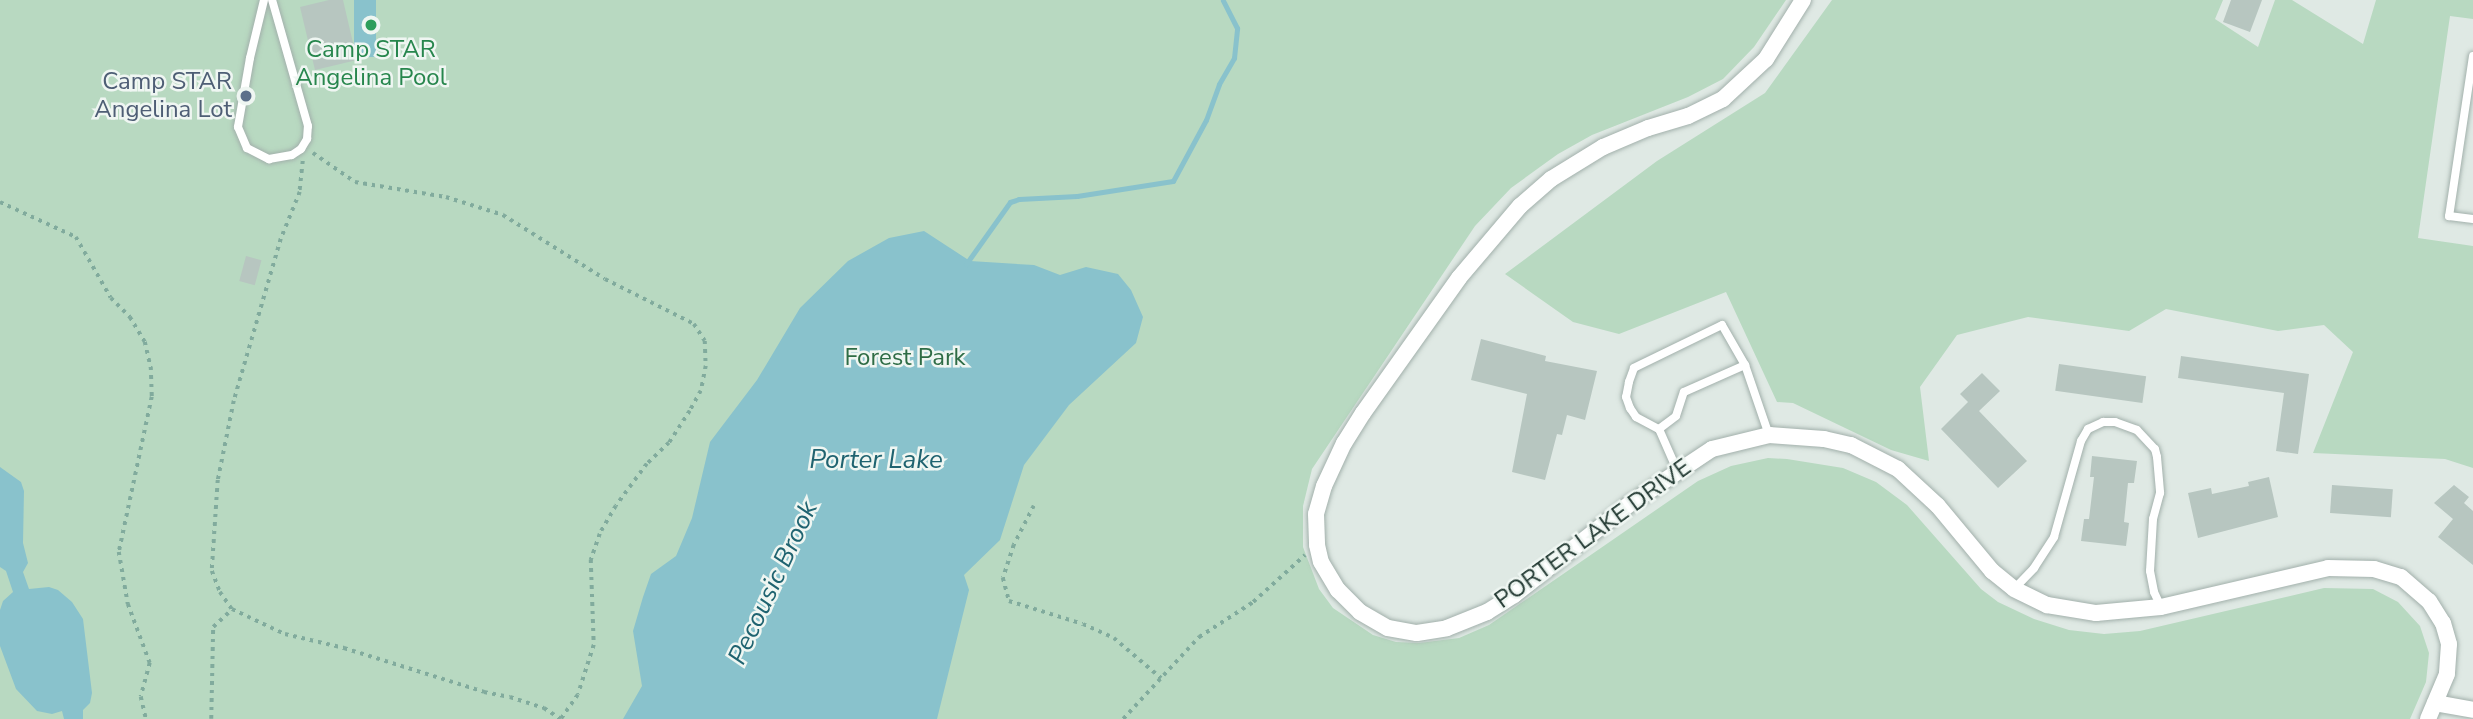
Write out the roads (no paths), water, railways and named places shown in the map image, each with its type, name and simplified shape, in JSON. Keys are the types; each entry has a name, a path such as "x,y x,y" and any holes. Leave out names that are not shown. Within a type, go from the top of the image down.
{"street":[{"name":"PORTER LAKE DRIVE","path":"1803,0 1766,59 1723,99 1698,113 1648,128 1592,153 1551,179 1520,205 1459,278 1344,443 1327,478 1316,514 1317,545 1321,562 1338,590 1373,621 1403,632 1447,628 1487,612 1514,595 1677,470 1712,449 1769,435 1839,442 1874,455 1898,469 1938,506 1992,571 2014,589 2035,600 2072,610 2126,612 2161,607 2312,570 2348,567 2391,573 2410,583 2429,601 2448,636 2448,668 2428,719"},
{"path":"2435,703 2473,710"}],"lane":[{"path":"264,0 240,106 241,138 247,148 269,159 292,155 307,139 307,114 272,0"},
{"path":"2473,56 2449,216 2473,219"},
{"path":"1677,470 1659,429 1636,416 1626,397 1634,368 1722,325 1745,365 1769,435"},
{"path":"1659,429 1676,416 1684,392 1745,365"},
{"path":"2014,589 2034,568 2054,537 2081,441 2088,429 2104,422 2115,422 2137,430 2155,449 2157,457 2160,493 2153,519 2150,571 2154,592 2161,607"}],"water":[{"name":"Camp STAR Angelina Pool","path":"354,0 376,0 376,57 354,57"},
{"name":"Porter Lake","path":"924,231 970,261 1034,265 1060,275 1086,267 1118,274 1131,290 1143,317 1136,343 1069,405 1024,465 1000,540 964,575 969,590 937,719 623,719 642,686 633,631 643,597 651,574 676,556 692,518 710,442 757,380 800,308 848,261 889,238"},
{"path":"0,467 21,482 24,491 23,543 28,563 23,572 29,589 49,587 58,590 72,602 83,619 92,693 90,703 83,710 83,719 64,719 62,711 52,714 37,711 16,689 0,646 0,610 3,601 13,592 6,571 0,567"}],"waterway":[{"name":"Pecousic Brook","path":"966,264 1010,202 1019,199 1077,196 1173,181 1206,120 1219,84 1234,58 1237,28 1223,0"}],"place":[{"name":"Camp STAR Angelina Pool","path":"371,25"},
{"name":"Camp STAR Angelina Lot","path":"246,96"}],"park label":[{"name":"Forest Park","path":"905,358"}]}
